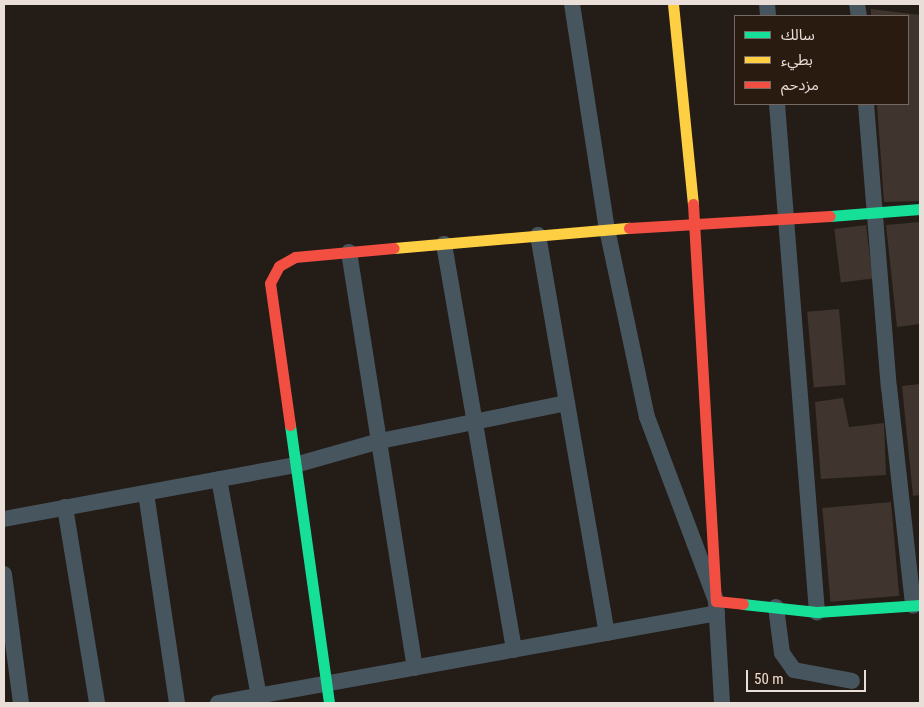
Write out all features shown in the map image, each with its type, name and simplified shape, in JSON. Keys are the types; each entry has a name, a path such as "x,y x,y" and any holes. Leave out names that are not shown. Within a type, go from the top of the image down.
{"street":[{"path":"572,4 607,229 647,418 717,607"},
{"path":"673,4 695,224 722,703"},
{"path":"777,105 788,220 817,612"},
{"path":"223,703 607,633 717,607 776,607 817,612 917,606 889,387 866,105"},
{"path":"329,703 294,465 270,283 278,266 295,257 538,235 607,229 788,220 920,209"},
{"path":"538,235 607,633"},
{"path":"444,244 514,650"},
{"path":"349,252 415,668"},
{"path":"4,519 294,465 380,441 567,403"},
{"path":"219,479 259,696"},
{"path":"146,492 177,703"},
{"path":"65,507 97,703"},
{"path":"4,574 21,703"},
{"path":"776,607 782,652 794,670 852,681"}],"building":[{"path":"871,9 920,15 920,201 884,202 877,105 909,105 909,15 871,15"},
{"path":"920,222 920,324 897,327 886,225"},
{"path":"866,225 873,279 841,282 834,229"},
{"path":"839,309 846,385 814,387 807,312"},
{"path":"920,384 920,495 913,496 902,386"},
{"path":"843,398 849,427 884,423 886,475 821,479 815,402"},
{"path":"891,502 899,596 830,602 822,508"}],"traffic: fast":[{"path":"830,216 920,209"},
{"path":"290,425 329,703"},
{"path":"743,604 817,612 920,605"}],"traffic: slow":[{"path":"673,4 693,204"},
{"path":"394,248 629,228"}],"traffic: jam":[{"path":"693,204 716,601 743,604"},
{"path":"629,228 830,216"},
{"path":"290,425 270,283 279,266 295,257 394,248"}]}
